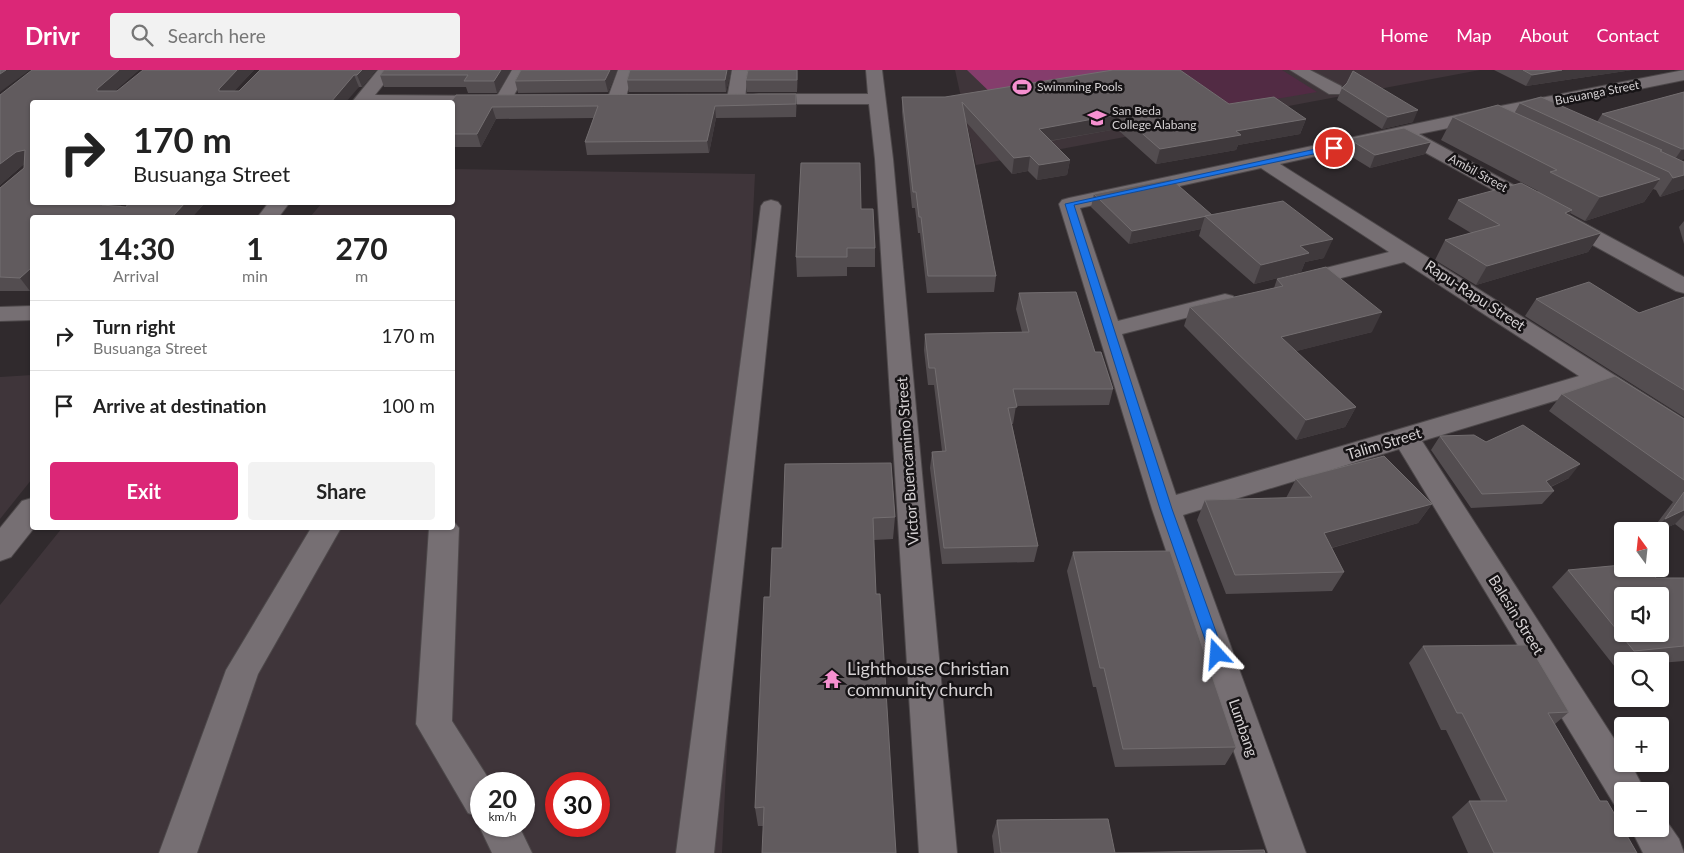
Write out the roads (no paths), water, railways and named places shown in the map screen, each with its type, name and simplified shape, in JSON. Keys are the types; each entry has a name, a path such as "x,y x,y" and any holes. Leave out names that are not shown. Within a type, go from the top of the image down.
{"street":[{"path":"362,100 387,70"},
{"path":"502,100 520,70"},
{"path":"616,100 626,70"},
{"path":"736,99 740,70"},
{"name":"Victor Buencamino Street","path":"874,70 884,159 938,853"},
{"path":"1298,70 1335,90"},
{"name":"Busuanga Street","path":"1070,204 1480,115 1684,75"},
{"path":"1655,81 1684,94"},
{"path":"717,100 877,99"},
{"path":"455,100 526,100"},
{"path":"596,100 634,100"},
{"path":"1531,106 1558,118"},
{"path":"1480,115 1506,128"},
{"name":"Ambil Street","path":"1404,133 1684,286"},
{"name":"Rapu-Rapu Street","path":"1264,162 1684,432"},
{"name":"Lumbang","path":"1070,204 1166,509 1287,853"},
{"path":"269,215 278,205"},
{"path":"695,853 771,206"},
{"path":"1273,288 1408,254"},
{"path":"1110,330 1244,296"},
{"path":"0,314 30,312"},
{"name":"Talim Street","path":"1166,509 1601,378"},
{"name":"Balesin Street","path":"1406,438 1621,782"},
{"path":"0,549 30,512"},
{"path":"178,853 243,670 325,530"},
{"path":"444,530 434,724 470,782"},
{"path":"504,837 513,853"},
{"path":"1655,837 1665,853"}],"place":[{"name":"Swimming Pools","path":"1022,87"},
{"name":"San Beda College Alabang","path":"1097,118"},
{"name":"Lighthouse Christian community church","path":"832,679"}]}
